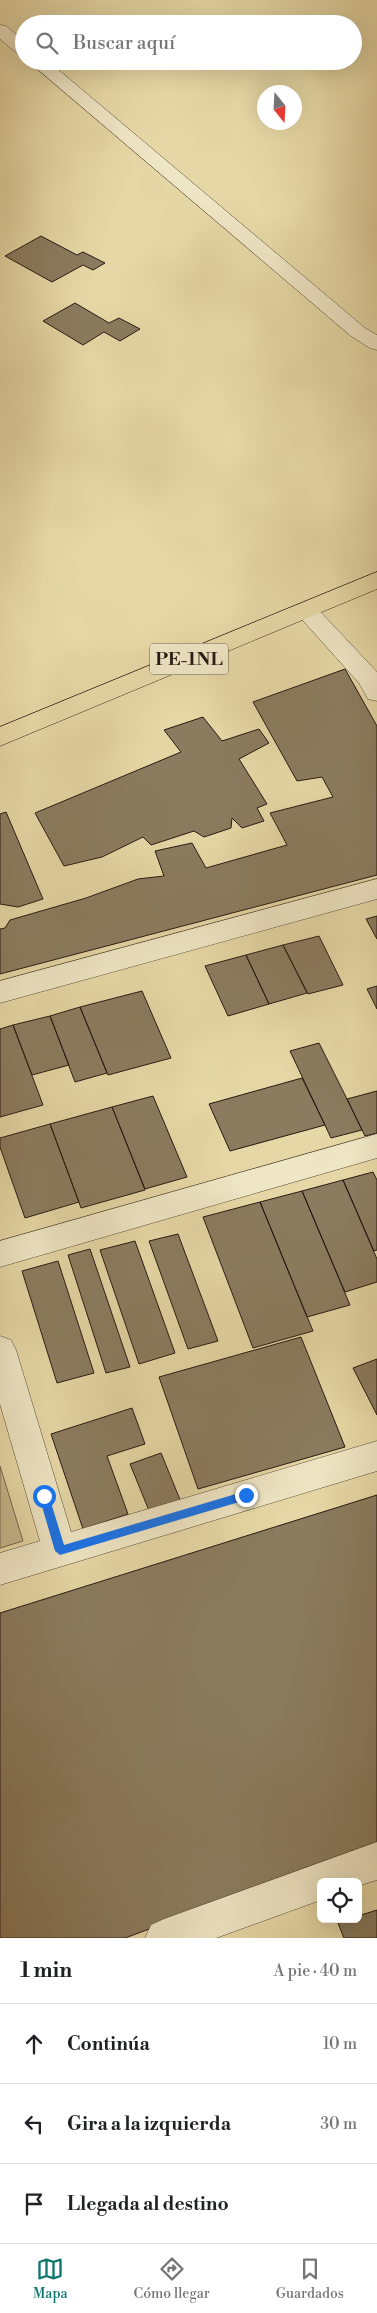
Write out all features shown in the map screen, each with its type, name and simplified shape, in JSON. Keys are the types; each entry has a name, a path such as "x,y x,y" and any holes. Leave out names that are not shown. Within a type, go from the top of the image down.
{"highway":[{"name":"PE-1NL","path":"0,737 377,580"}],"street":[{"path":"0,30 15,42"},
{"path":"48,70 358,332 377,344"},
{"path":"358,332 377,325"},
{"path":"306,610 374,682"},
{"path":"0,992 377,889"},
{"path":"0,1254 377,1146"},
{"path":"0,1350 60,1551"},
{"path":"0,1568 377,1456"},
{"path":"164,1938 377,1861"}],"shaded area":[{"path":"0,1466 23,1541 0,1548"}],"building":[{"path":"41,236 77,255 83,252 105,263 93,270 83,265 52,282 5,256"},
{"path":"75,303 109,323 119,318 140,329 120,341 104,332 83,345 43,321"},
{"path":"345,669 377,726 377,875 0,974 0,929 5,928 10,920 86,898 138,879 164,876 155,851 192,843 206,868 287,845 270,813 333,797 322,777 297,781 253,702"},
{"path":"203,717 222,741 259,729 269,743 239,759 267,804 257,808 264,821 242,828 232,818 231,828 204,837 194,831 151,845 143,837 102,857 64,866 35,813 181,752 164,730"},
{"path":"6,812 43,899 18,907 0,904 0,814"},
{"path":"377,916 377,939 366,919"},
{"path":"319,936 343,985 308,994 283,945"},
{"path":"283,945 307,993 269,1004 246,955"},
{"path":"246,955 269,1004 228,1016 205,966"},
{"path":"377,986 377,1009 367,989"},
{"path":"142,991 171,1058 108,1075 80,1007"},
{"path":"80,1007 107,1073 75,1082 50,1016"},
{"path":"50,1016 69,1065 32,1075 13,1025"},
{"path":"13,1025 43,1105 0,1117 0,1029"},
{"path":"319,1043 362,1130 331,1138 290,1051"},
{"path":"302,1078 325,1125 230,1151 209,1104"},
{"path":"377,1091 377,1133 365,1136 347,1099"},
{"path":"153,1096 187,1177 145,1189 112,1107"},
{"path":"112,1107 145,1190 81,1208 50,1124"},
{"path":"50,1124 79,1202 25,1218 0,1147 0,1138"},
{"path":"373,1172 377,1180 377,1250 374,1251 343,1180"},
{"path":"343,1180 377,1259 377,1282 345,1292 302,1191"},
{"path":"302,1191 350,1305 307,1317 260,1202"},
{"path":"260,1202 313,1331 253,1348 203,1217"},
{"path":"178,1234 218,1341 188,1349 149,1241"},
{"path":"135,1241 175,1353 139,1364 100,1250"},
{"path":"90,1249 130,1367 106,1373 68,1255"},
{"path":"58,1261 94,1373 57,1383 22,1271"},
{"path":"301,1337 345,1447 198,1489 159,1377"},
{"path":"377,1359 377,1415 353,1368"},
{"path":"132,1408 145,1444 107,1456 128,1514 83,1529 51,1434"},
{"path":"161,1453 181,1502 150,1513 130,1464"},
{"path":"377,1495 377,1845 125,1938 0,1938 0,1613"},
{"path":"377,1910 377,1938 344,1938 338,1923 362,1923 362,1915"}],"route":[{"path":"44,1496 60,1551 246,1495"}]}
